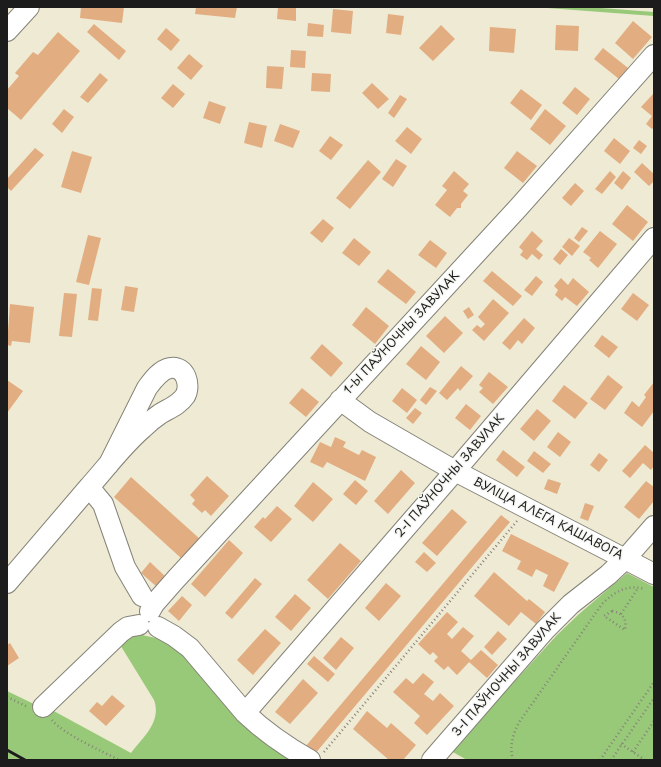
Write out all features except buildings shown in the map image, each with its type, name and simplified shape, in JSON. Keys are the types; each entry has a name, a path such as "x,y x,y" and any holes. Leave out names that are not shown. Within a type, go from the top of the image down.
{"street":[{"path":"7,31 29,7"},
{"name":"1-Ы ПАЎНОЧНЫ ЗАВУЛАК","path":"147,615 156,602 518,208 654,55"},
{"name":"2-І ПАЎНОЧНЫ ЗАВУЛАК","path":"245,713 455,471 654,238"},
{"path":"7,582 109,464 142,429 158,415 176,405 184,398 188,390 188,383 186,375 180,370 171,368 163,371 147,388 109,464"},
{"name":"ВУЛІЦА АЛЕГА КАШАВОГА","path":"340,400 370,422 455,471 626,558 652,582"},
{"path":"89,487 103,504 125,567 147,615 195,653 245,713 272,736 316,757"},
{"name":"3-І ПАЎНОЧНЫ ЗАВУЛАК","path":"432,760 553,620 608,575 626,558 654,526"},
{"path":"43,707 121,632 147,615"}],"path":[{"path":"316,757 528,509"},
{"path":"513,760 512,743 514,732 596,612 609,597 617,591 638,587 652,582"},
{"path":"621,614 638,587"},
{"path":"612,611 621,614 626,620 625,630 604,616 612,611"},
{"path":"600,760 654,682"},
{"path":"7,697 32,709 43,707 55,723 73,735 119,760"},
{"path":"611,760 654,698"},
{"path":"633,752 654,721"},
{"path":"622,744 644,760"}],"green space":[{"path":"534,7 588,7 654,12 654,16"},
{"path":"627,573 654,587 654,760 467,760 451,751 557,635"},
{"path":"137,634 170,641 293,760 7,760 7,691 36,705 50,709 131,753 150,729 156,708 154,700 119,643"}],"railway":[{"path":"7,750 25,760"}]}
